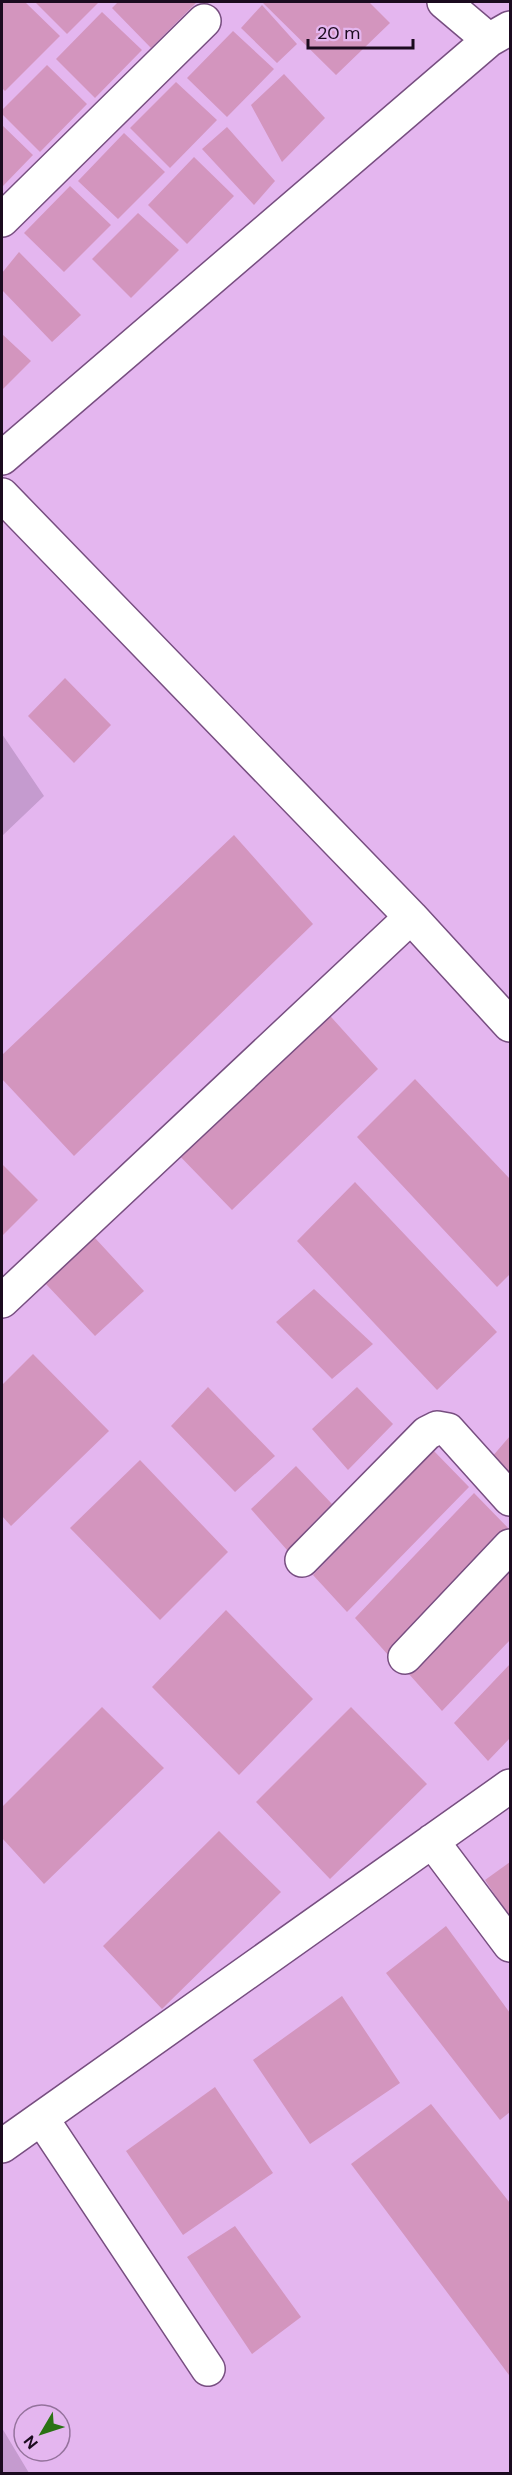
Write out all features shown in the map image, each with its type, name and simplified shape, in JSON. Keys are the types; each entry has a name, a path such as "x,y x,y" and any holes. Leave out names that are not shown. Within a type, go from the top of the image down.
{"street":[{"path":"2,458 500,34 444,2"},
{"path":"2,220 204,21"},
{"path":"2,495 411,917 510,1025"},
{"path":"2,1301 411,917"},
{"path":"302,1560 427,1433 437,1428 448,1430 510,1499"},
{"path":"405,1657 510,1546"},
{"path":"2,2146 510,1786"},
{"path":"432,1841 510,1946"},
{"path":"42,2118 208,2369"}],"shaded area":[{"path":"2,734 44,796 2,836"},
{"path":"2,2428 12,2445 12,2463 23,2463 29,2473 2,2473"}],"building":[{"path":"2,2 25,2 60,36 5,91 2,88"},
{"path":"35,2 99,2 67,34"},
{"path":"118,2 197,2 151,48 112,8"},
{"path":"262,2 369,2 390,23 336,75"},
{"path":"262,5 297,44 277,63 241,28"},
{"path":"102,12 142,50 95,98 56,59"},
{"path":"233,31 274,69 227,117 187,78"},
{"path":"47,65 87,104 40,152 2,114 2,110"},
{"path":"284,74 325,118 282,162 251,105"},
{"path":"176,82 217,120 170,168 130,128"},
{"path":"2,125 33,155 2,187"},
{"path":"227,127 275,181 254,205 202,149"},
{"path":"124,133 165,172 118,219 78,181"},
{"path":"194,157 234,196 187,244 148,205"},
{"path":"70,186 111,225 64,272 24,233"},
{"path":"138,213 179,250 131,298 92,259"},
{"path":"19,252 81,315 52,342 2,290 2,273"},
{"path":"2,334 31,361 2,390"},
{"path":"65,678 111,725 74,763 28,716"},
{"path":"234,835 313,924 74,1156 2,1079 2,1055"},
{"path":"323,1008 378,1069 232,1210 172,1148"},
{"path":"415,1079 510,1179 510,1274 497,1287 357,1137"},
{"path":"2,1164 38,1200 2,1236"},
{"path":"355,1182 497,1332 437,1390 297,1241"},
{"path":"95,1238 144,1291 95,1336 45,1283"},
{"path":"314,1289 373,1344 332,1379 276,1322"},
{"path":"33,1354 109,1431 11,1526 2,1516 2,1385"},
{"path":"208,1387 275,1456 235,1492 171,1426"},
{"path":"357,1387 393,1424 348,1470 312,1429"},
{"path":"510,1436 510,1479 491,1458"},
{"path":"433,1450 469,1487 347,1612 313,1575"},
{"path":"140,1460 228,1552 160,1620 70,1528"},
{"path":"296,1466 332,1504 287,1550 251,1509"},
{"path":"474,1493 510,1530 389,1656 355,1618"},
{"path":"510,1566 510,1640 442,1711 408,1673"},
{"path":"226,1610 313,1699 239,1775 152,1687"},
{"path":"510,1664 510,1738 488,1761 454,1723"},
{"path":"102,1707 164,1768 44,1884 2,1838 2,1807"},
{"path":"351,1707 427,1784 330,1879 256,1802"},
{"path":"219,1831 281,1892 162,2009 103,1946"},
{"path":"510,1862 510,1918 485,1880"},
{"path":"446,1926 510,2013 510,2112 500,2120 386,1973"},
{"path":"342,1996 400,2083 310,2144 253,2060"},
{"path":"215,2087 273,2173 183,2235 126,2151"},
{"path":"431,2104 510,2203 509,2375 351,2164"},
{"path":"235,2226 301,2317 252,2354 187,2257"}]}
